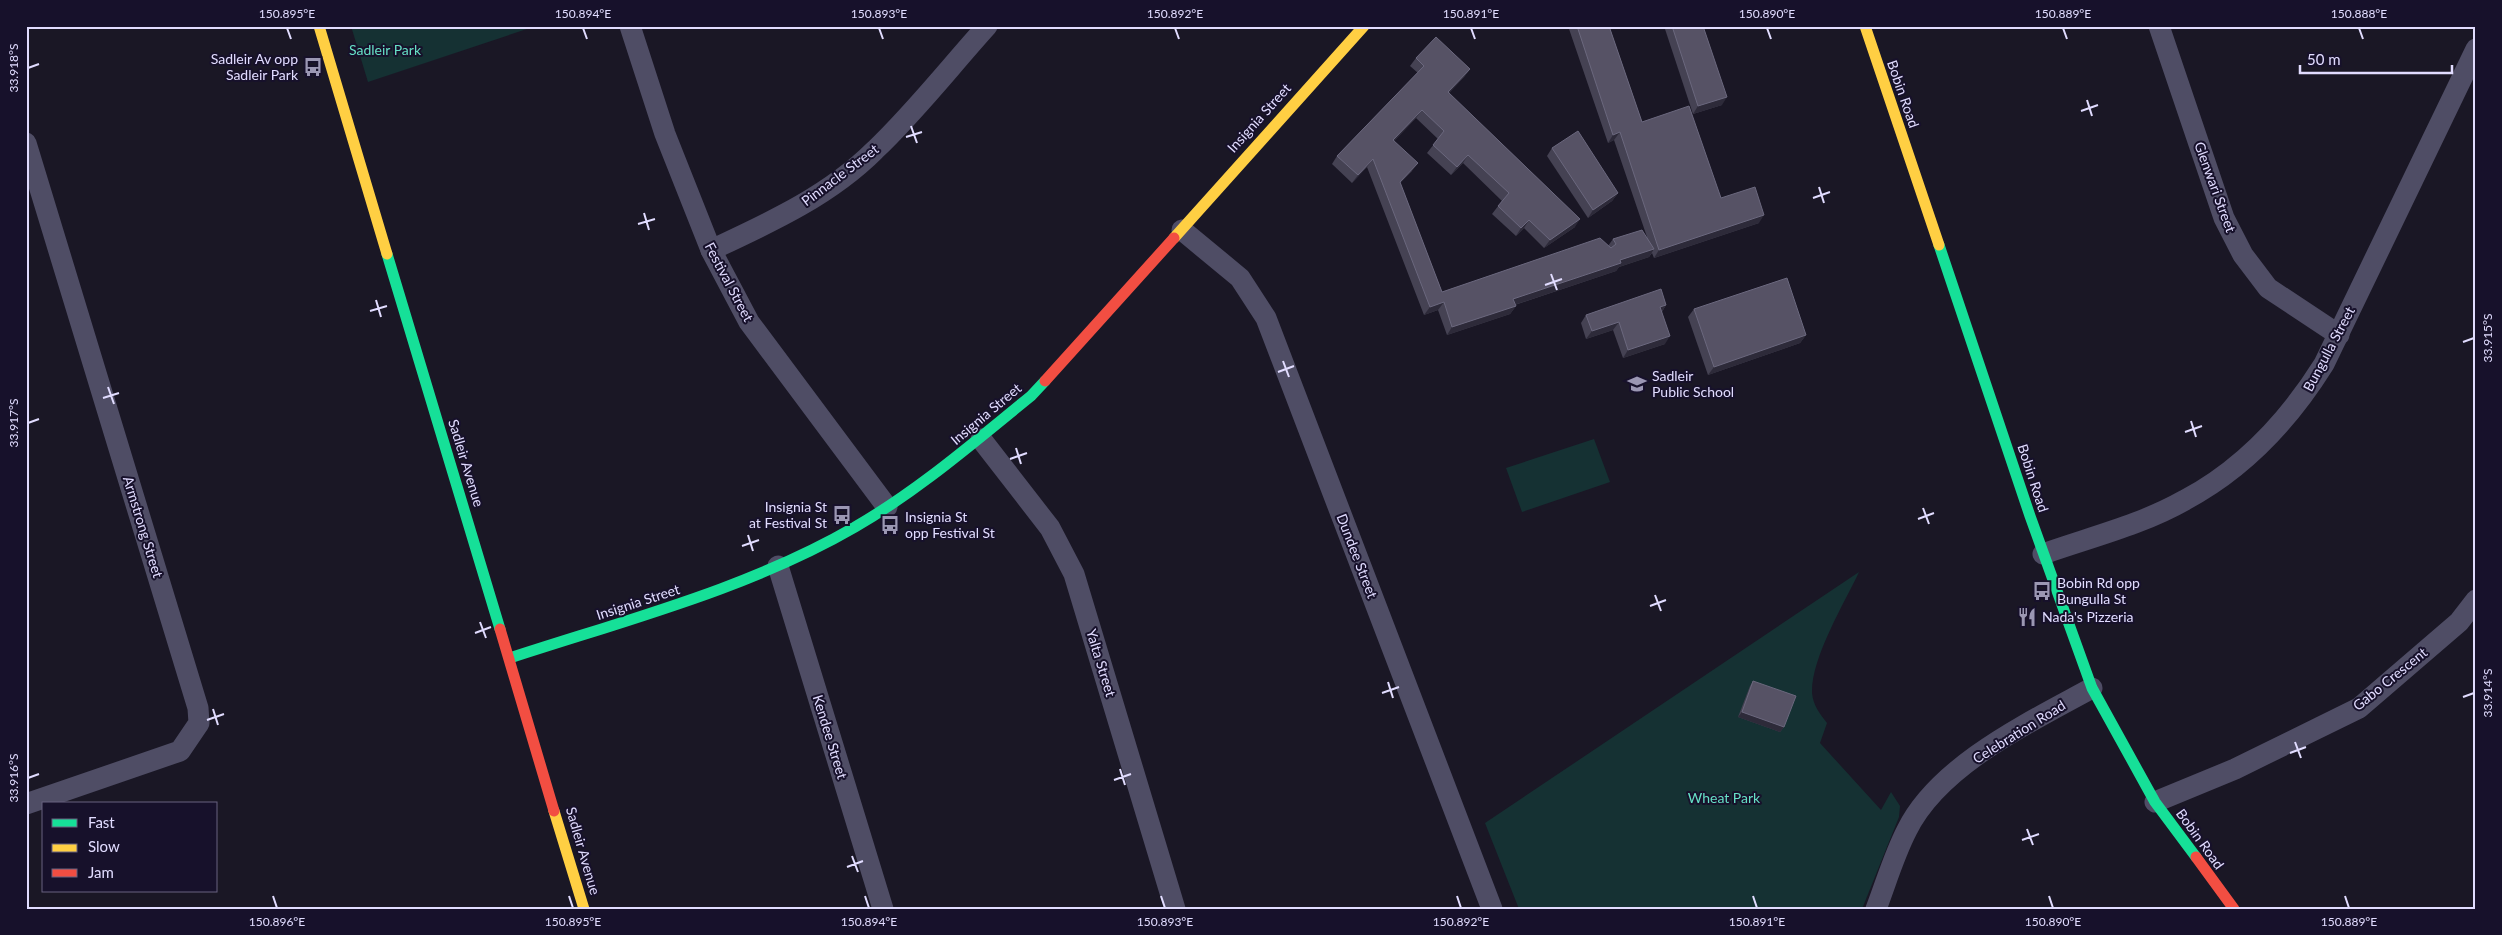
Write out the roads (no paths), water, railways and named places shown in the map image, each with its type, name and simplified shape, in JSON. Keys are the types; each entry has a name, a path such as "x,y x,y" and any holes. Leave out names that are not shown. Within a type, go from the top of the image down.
{"street":[{"name":"Sadleir Avenue","path":"319,26 584,909"},
{"name":"Festival Street","path":"630,26 665,134 710,250 749,322 887,507"},
{"name":"Pinnacle Street","path":"710,250 770,222 817,196 875,151 987,26"},
{"name":"Insignia Street","path":"510,658 702,597 778,566 855,527 936,474 981,439 1031,396 1364,26"},
{"name":"Bobin Road","path":"1865,26 2044,554 2092,688 2155,802 2234,909"},
{"name":"Glenwari Street","path":"2159,26 2224,218 2243,255 2268,288 2338,335"},
{"name":"Bungulla Street","path":"2044,554 2126,526 2170,508 2212,484 2243,462 2276,430 2304,396 2324,364 2476,49"},
{"name":"Armstrong Street","path":"26,142 198,708 199,723 180,751 26,804"},
{"name":"Dundee Street","path":"1182,230 1240,278 1266,318 1492,909"},
{"name":"Yalta Street","path":"981,439 1050,528 1074,574 1175,909"},
{"name":"Kendee Street","path":"778,566 883,909"},
{"name":"Gabo Crescent","path":"2155,802 2235,769 2359,708 2458,622 2476,600"},
{"name":"Celebration Road","path":"1876,909 1907,830 1932,792 1986,749 2092,688"}],"place":[{"name":"Sadleir Av opp Sadleir Park","path":"313,67"},
{"name":"Sadleir Public School","path":"1637,384"},
{"name":"Insignia St at Festival St","path":"842,515"},
{"name":"Insignia St opp Festival St","path":"890,525"},
{"name":"Bobin Rd opp Bungulla St","path":"2042,591"},
{"name":"Nada's Pizzeria","path":"2027,617"}],"park label":[{"name":"Sadleir Park","path":"385,50"},
{"name":"Wheat Park","path":"1724,798"}]}
